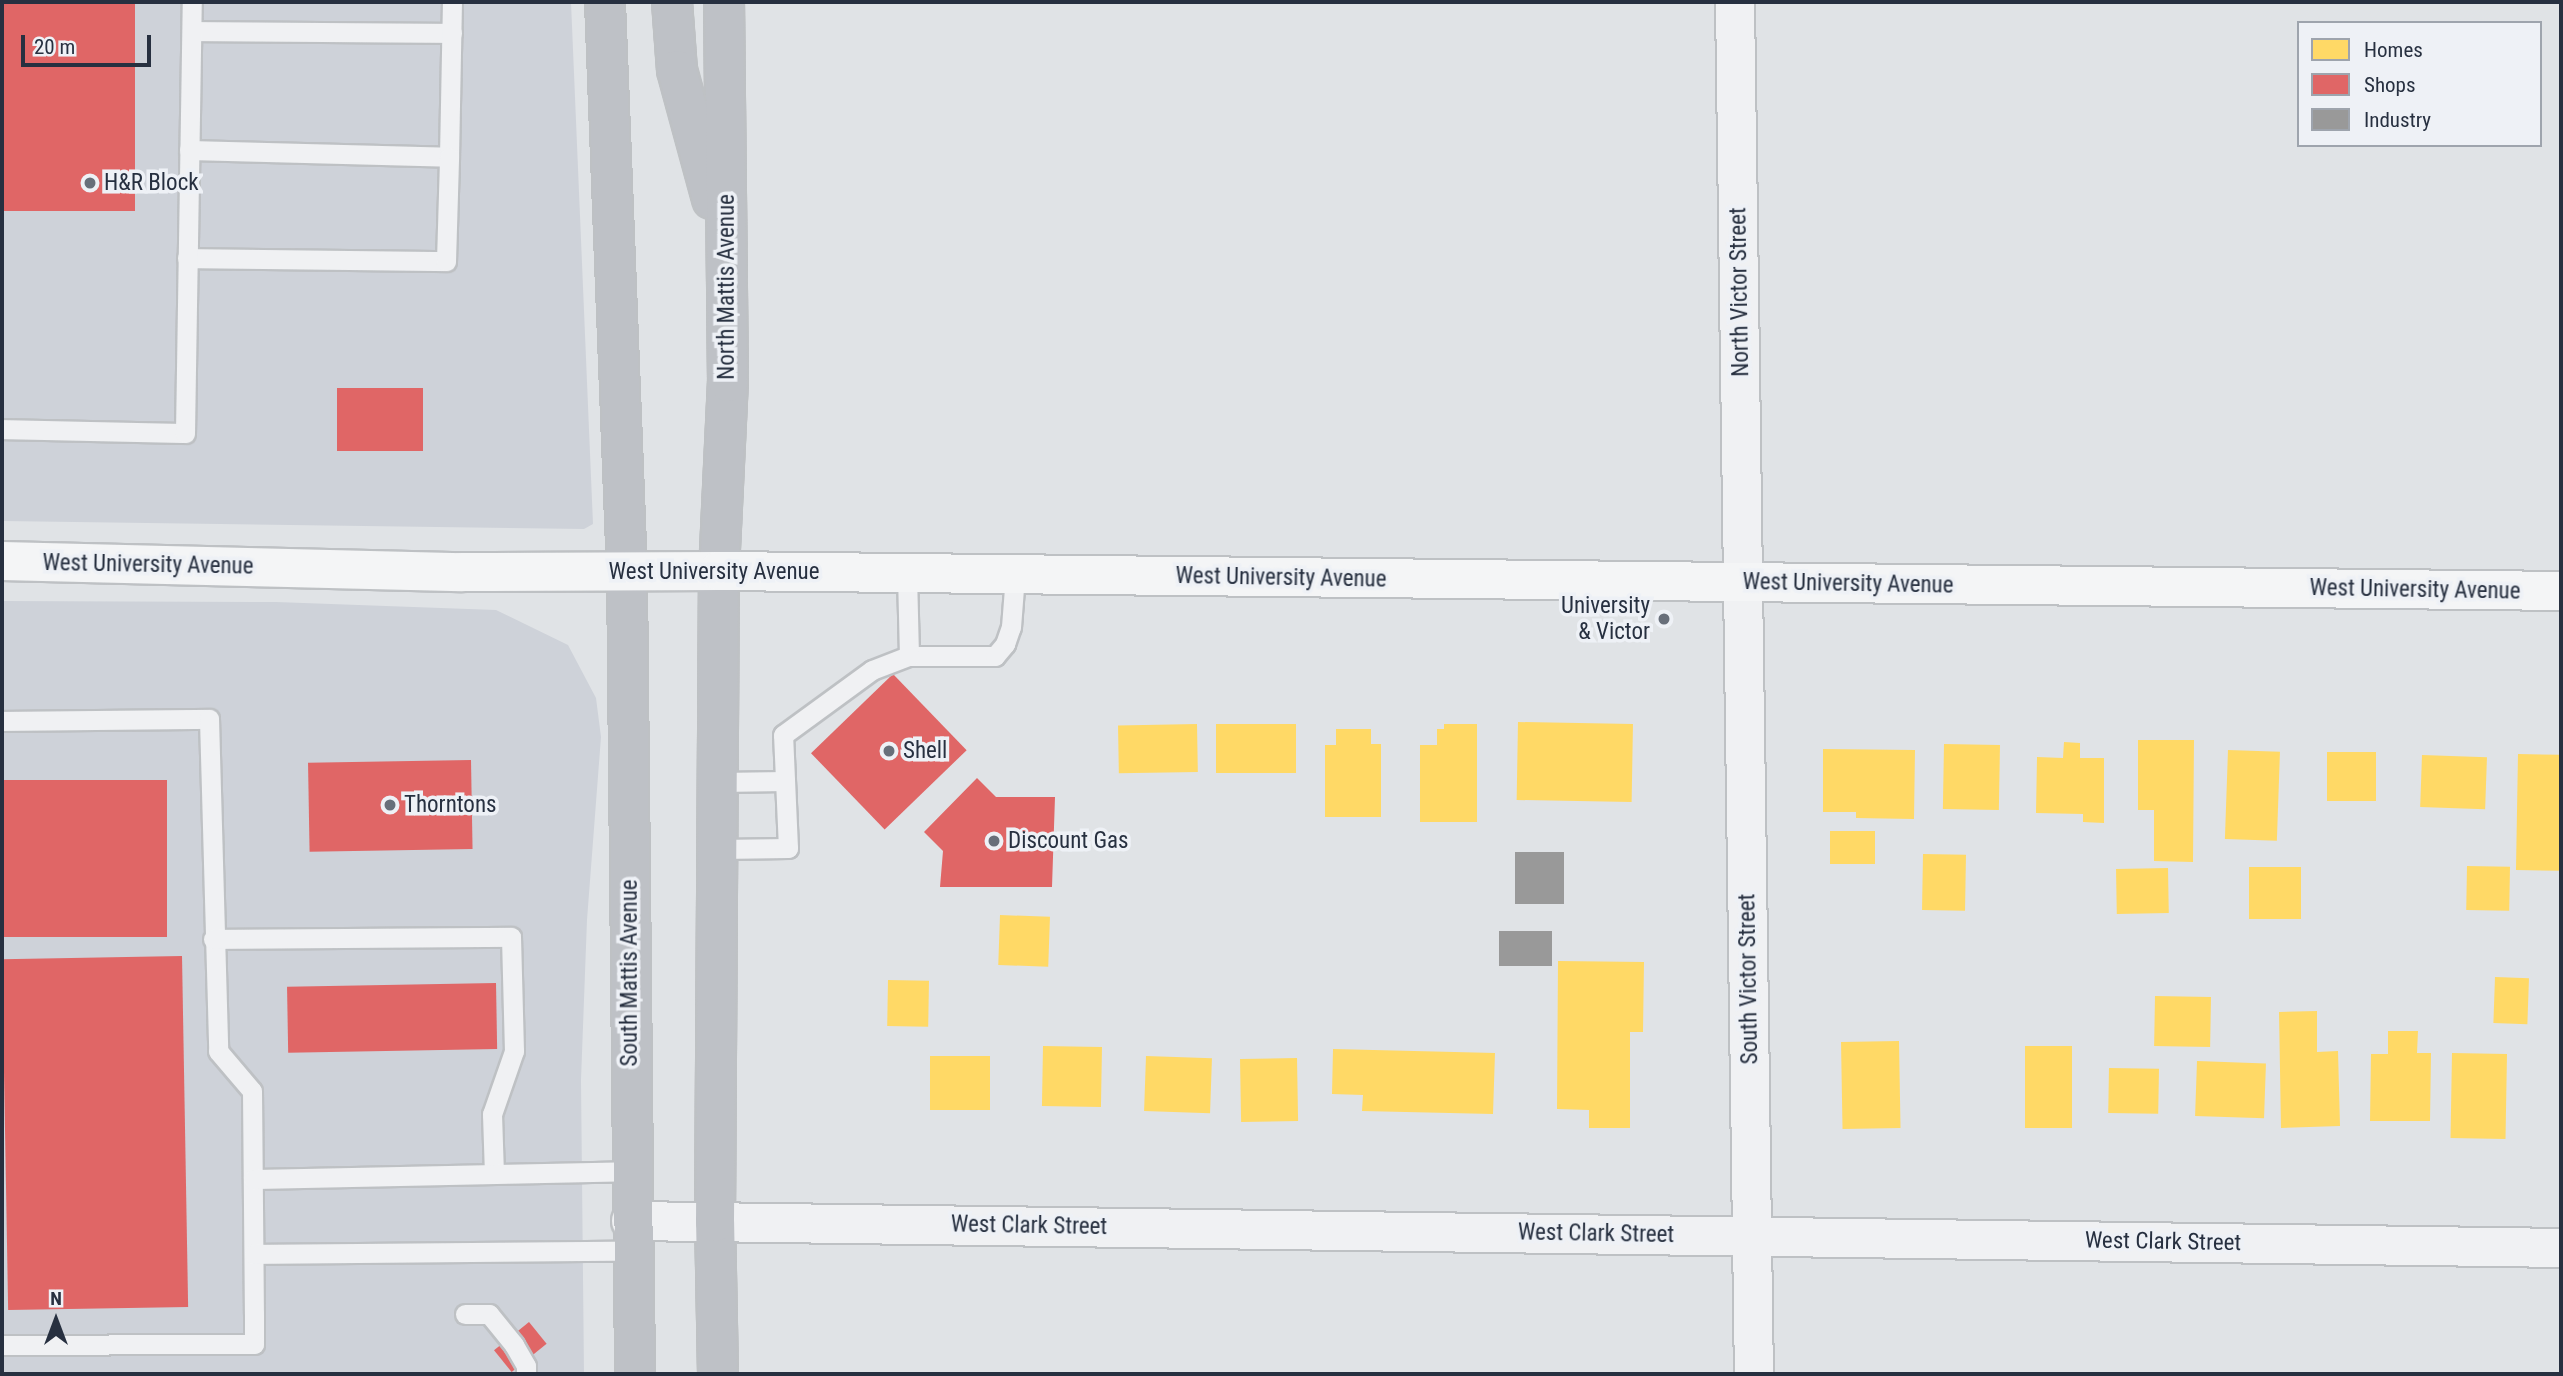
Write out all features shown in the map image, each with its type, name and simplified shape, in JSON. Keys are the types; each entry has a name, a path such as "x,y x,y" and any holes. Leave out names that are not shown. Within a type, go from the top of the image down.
{"main road":[{"path":"605,2 627,571"},
{"path":"672,2 677,70 727,252"},
{"name":"North Mattis Avenue","path":"719,572 728,382 724,2"},
{"name":"West University Avenue","path":"2,561 462,572 627,571 2561,592"},
{"name":"South Mattis Avenue","path":"627,571 631,1236 635,1374"},
{"path":"718,1374 715,1222 720,849 719,572"}],"street":[{"name":"North Victor Street","path":"1735,2 1744,583"},
{"name":"South Victor Street","path":"1744,583 1754,1374"},
{"name":"West Clark Street","path":"631,1236 715,1222 2561,1248"}],"lane":[{"path":"2,429 184,433 192,2"},
{"path":"187,258 446,261 452,2"},
{"path":"192,31 452,33"},
{"path":"189,150 449,158"},
{"path":"908,574 909,656"},
{"path":"720,849 788,848 783,734 872,670 909,656 995,656 1005,644 1011,627 1015,575"},
{"path":"2,721 209,719 212,939 218,1051 252,1091 254,1254 254,1344 2,1345"},
{"path":"720,782 785,781"},
{"path":"212,939 511,937 514,1051 492,1114 494,1174"},
{"path":"253,1179 631,1171"},
{"path":"254,1254 631,1236"},
{"path":"465,1314 489,1314 514,1345 526,1366 526,1374"}],"shaded area":[{"path":"2,2 571,2 593,524 584,529 2,521"},
{"path":"2,601 276,602 496,610 568,645 596,698 601,737 587,920 581,1080 584,1374 2,1374"}],"building: Homes":[{"path":"1518,722 1633,724 1632,802 1517,800"},
{"path":"1197,724 1198,772 1119,773 1118,725"},
{"path":"1216,724 1296,724 1296,773 1216,773"},
{"path":"1444,724 1477,724 1477,822 1420,822 1420,745 1437,745 1437,729 1444,729"},
{"path":"1336,729 1371,729 1371,744 1381,744 1381,817 1325,817 1325,745 1336,745"},
{"path":"2138,740 2194,740 2193,862 2154,861 2154,810 2138,810"},
{"path":"2064,742 2080,743 2080,758 2104,758 2104,823 2083,822 2083,814 2036,813 2037,757 2063,758"},
{"path":"1944,744 2000,745 1999,810 1943,809"},
{"path":"1823,749 1915,750 1914,819 1856,818 1856,812 1823,812"},
{"path":"2228,750 2280,752 2277,841 2225,839"},
{"path":"2327,752 2376,752 2376,801 2327,801"},
{"path":"2518,754 2561,755 2559,871 2516,870"},
{"path":"2422,755 2487,757 2485,809 2420,807"},
{"path":"1830,831 1875,831 1875,864 1830,864"},
{"path":"1923,854 1966,855 1965,911 1922,910"},
{"path":"2467,866 2510,867 2509,911 2466,910"},
{"path":"2249,867 2301,867 2301,919 2249,919"},
{"path":"2168,868 2169,913 2117,914 2116,869"},
{"path":"1000,915 1050,917 1048,967 998,965"},
{"path":"1558,961 1644,962 1643,1032 1630,1032 1630,1128 1589,1128 1589,1110 1557,1109"},
{"path":"2495,977 2529,978 2527,1024 2493,1023"},
{"path":"888,980 929,981 928,1027 887,1026"},
{"path":"2155,996 2211,997 2210,1047 2154,1046"},
{"path":"2317,1011 2317,1052 2338,1051 2340,1126 2281,1128 2279,1012"},
{"path":"2388,1031 2418,1031 2417,1053 2431,1053 2430,1121 2370,1121 2371,1054 2388,1054"},
{"path":"1899,1041 1901,1128 1843,1129 1841,1042"},
{"path":"1043,1046 1102,1047 1101,1107 1042,1106"},
{"path":"2025,1046 2072,1046 2072,1128 2025,1128"},
{"path":"1333,1049 1495,1053 1493,1114 1362,1111 1363,1095 1332,1094"},
{"path":"2452,1053 2507,1054 2506,1139 2451,1138"},
{"path":"930,1056 990,1056 990,1110 930,1110"},
{"path":"1146,1056 1212,1058 1210,1113 1144,1111"},
{"path":"1297,1058 1298,1121 1241,1122 1240,1059"},
{"path":"2197,1061 2266,1063 2264,1118 2195,1116"},
{"path":"2109,1068 2159,1069 2158,1114 2108,1113"}],"building: Shops":[{"path":"2,2 135,2 135,211 2,211"},
{"path":"337,388 423,388 423,451 337,451"},
{"name":"Shell","path":"893,674 967,750 885,829 811,753"},
{"name":"Thorntons","path":"471,760 473,849 310,852 308,763"},
{"name":"Discount Gas","path":"977,778 996,797 1055,797 1052,887 940,887 943,851 924,832"},
{"path":"2,780 167,780 167,937 2,937"},
{"path":"182,956 188,1307 8,1310 2,959"},
{"path":"496,983 497,1049 288,1053 287,987"},
{"path":"529,1322 547,1344 512,1372 494,1350"}],"building: Industry":[{"path":"1515,852 1564,852 1564,904 1515,904"},
{"path":"1499,931 1552,931 1552,966 1499,966"}],"place":[{"name":"H&R Block","path":"90,183"},
{"name":"University & Victor","path":"1664,619"},
{"name":"Shell","path":"889,751"},
{"name":"Thorntons","path":"390,805"},
{"name":"Discount Gas","path":"994,841"}]}
